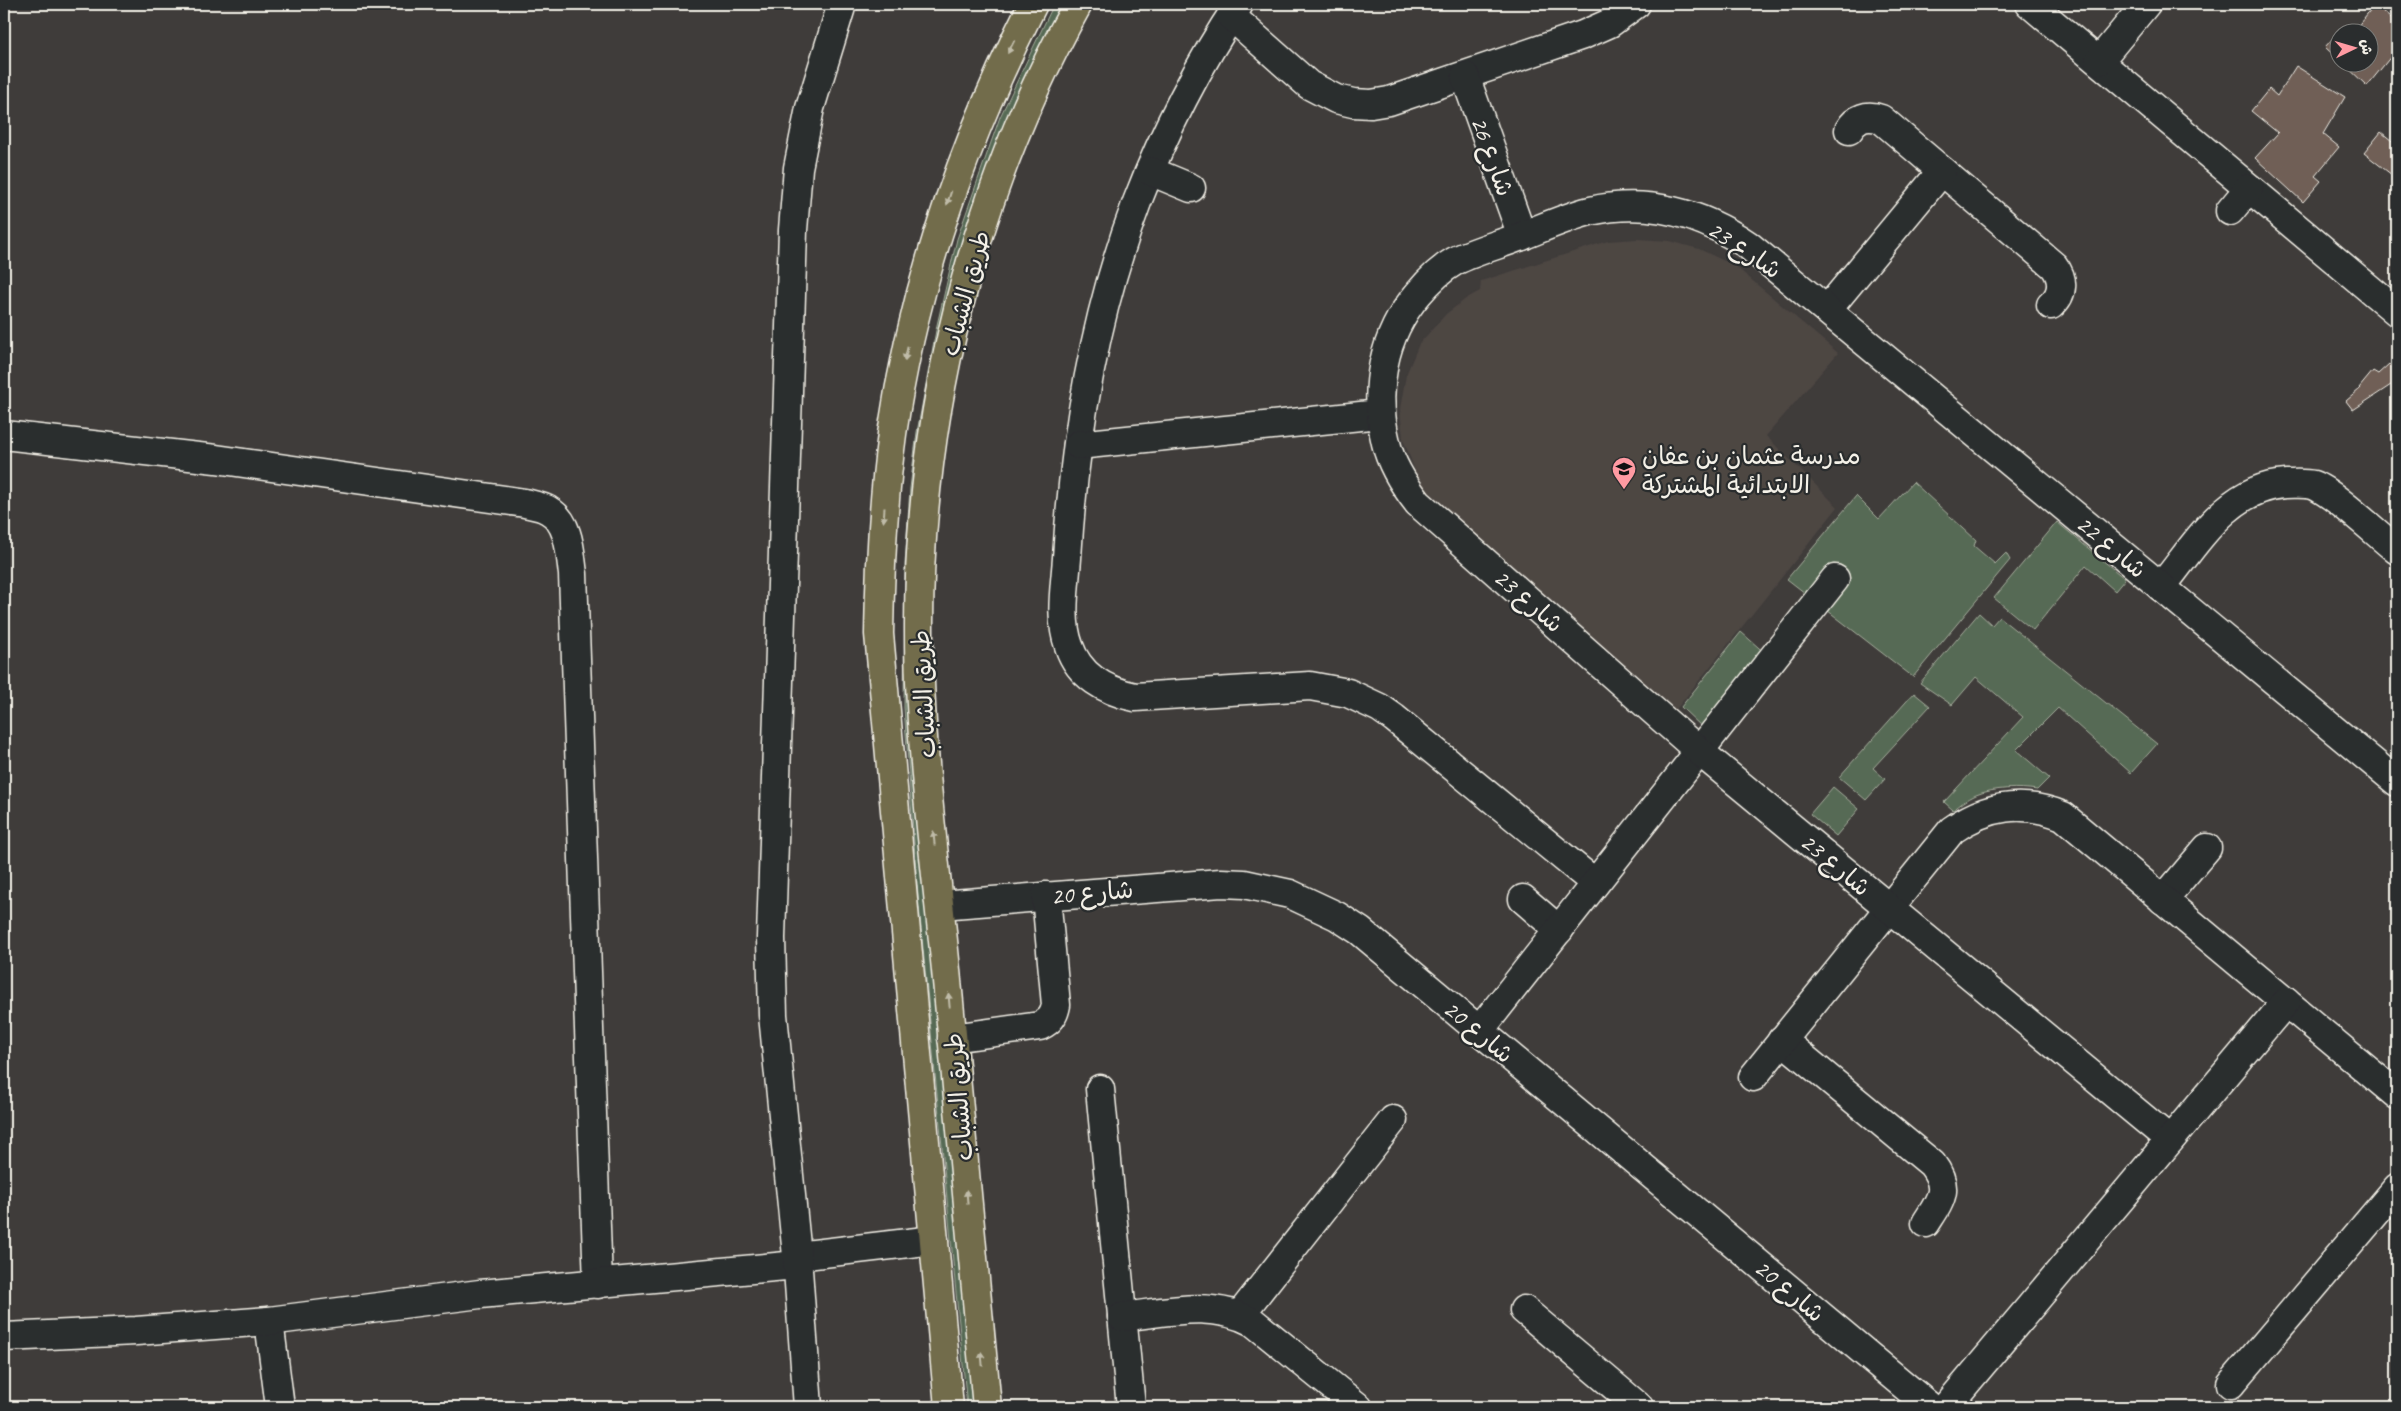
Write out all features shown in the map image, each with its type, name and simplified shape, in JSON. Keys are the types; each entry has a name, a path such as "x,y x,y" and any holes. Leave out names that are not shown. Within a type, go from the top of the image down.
{"main road":[{"name":"طريق الشباب","path":"949,1407 879,634 884,500 903,368 935,239 979,117 1032,4"},
{"name":"طريق الشباب","path":"986,1407 921,700 919,633 920,565 933,432 960,300 995,186 1041,76 1078,4"}],"street":[{"path":"808,1407 797,1261 773,1015 771,938 793,230 798,168 810,108 842,4"},
{"path":"1596,883 1380,708 1348,693 1310,686 1136,697 1108,689 1096,682 1076,661 1065,634 1063,620 1069,518 1078,445 1085,393 1105,300 1120,250 1150,170 1180,106 1235,10 1309,85 1336,99 1371,104 1389,101 1597,30 1623,15 1636,4"},
{"path":"2030,4 2397,312"},
{"path":"2099,61 2146,4"},
{"name":"شارع 26","path":"1465,76 1522,236"},
{"path":"1848,130 1857,120 1869,116 1880,120 1942,170 2054,266 2059,272 2062,289 2056,301 2051,305"},
{"path":"1150,170 1191,188"},
{"path":"1827,310 1942,170"},
{"path":"2230,211 2249,188"},
{"name":"شارع 23","path":"1827,310 1748,245 1705,220 1676,211 1640,207 1612,208 1570,217 1454,262 1424,286 1411,301 1391,335 1384,356 1380,378 1380,414 1386,444 1394,465 1418,503 1700,751 2170,1140"},
{"name":"شارع 22","path":"1827,310 2397,782"},
{"path":"1078,445 1380,414"},
{"path":"4,435 216,459 525,504 548,510 565,529 570,546 573,574 598,1284"},
{"path":"2161,587 2225,510 2250,493 2281,484 2313,486 2330,495 2397,550"},
{"path":"1479,1031 1835,579"},
{"path":"1753,1077 1888,907 1952,830 1982,812 2015,806 2048,810 2063,816 2397,1096"},
{"path":"2163,900 2207,848"},
{"name":"شارع 20","path":"940,905 1221,882 1290,894 1337,916 1360,931 1930,1407"},
{"path":"952,1038 1040,1026 1048,1022 1054,1015 1056,1005 1046,896"},
{"path":"1523,899 1559,930"},
{"path":"1946,1407 2286,1002"},
{"path":"1782,1040 1932,1164 1941,1179 1942,1197 1926,1223"},
{"path":"1100,1088 1131,1407"},
{"path":"1240,1315 1392,1120"},
{"path":"2231,1384 2397,1188"},
{"path":"4,1337 136,1331 269,1321 480,1294 598,1284 797,1261 934,1240"},
{"path":"1122,1317 1210,1309 1240,1315 1253,1322 1358,1407"},
{"path":"1524,1310 1639,1407"},
{"path":"269,1321 280,1407"}],"shaded area":[{"name":"مدرسة عثمان بن عفان الابتدائية المشتركة","path":"1637,239 1670,241 1699,249 1735,266 1838,353 1766,436 1838,507 1674,712 1437,507 1416,473 1403,439 1400,409 1406,375 1419,344 1446,314 1480,291 1481,281 1608,241"}],"green space":[{"path":"1054,4 1073,4 979,220 918,585 981,1407 967,1407 918,896 904,708 905,564 910,488 917,432 937,325 957,239 1000,117"},
{"path":"1913,482 1976,540 1974,546 1995,564 2006,553 2010,560 1913,677 1787,579 1856,496 1879,519"},
{"path":"2057,522 2125,579 2115,591 2086,565 2033,630 1994,598"},
{"path":"1979,613 1992,625 1999,617 2157,744 2131,773 2058,708 2016,750 2049,778 2037,790 2014,788 1990,791 1973,797 1953,810 1944,802 2023,717 1976,677 1952,705 1920,683"},
{"path":"1741,632 1767,655 1704,729 1681,707"},
{"path":"1914,693 1930,706 1873,768 1885,779 1866,800 1839,777"},
{"path":"1833,787 1859,809 1836,836 1810,814"}],"building":[{"path":"2375,4 2397,23 2397,49 2367,86 2352,72 2378,72 2378,22 2361,22"},
{"path":"2296,66 2345,97 2323,134 2339,147 2315,176 2321,181 2303,202 2255,158 2278,133 2251,111 2269,89 2277,96"},
{"path":"2381,132 2397,145 2397,179 2364,153"},
{"path":"2389,364 2397,372 2397,381 2353,410 2346,401 2360,389 2373,371 2378,374"}],"place":[{"name":"مدرسة عثمان بن عفان الابتدائية المشتركة","path":"1624,490"}]}
